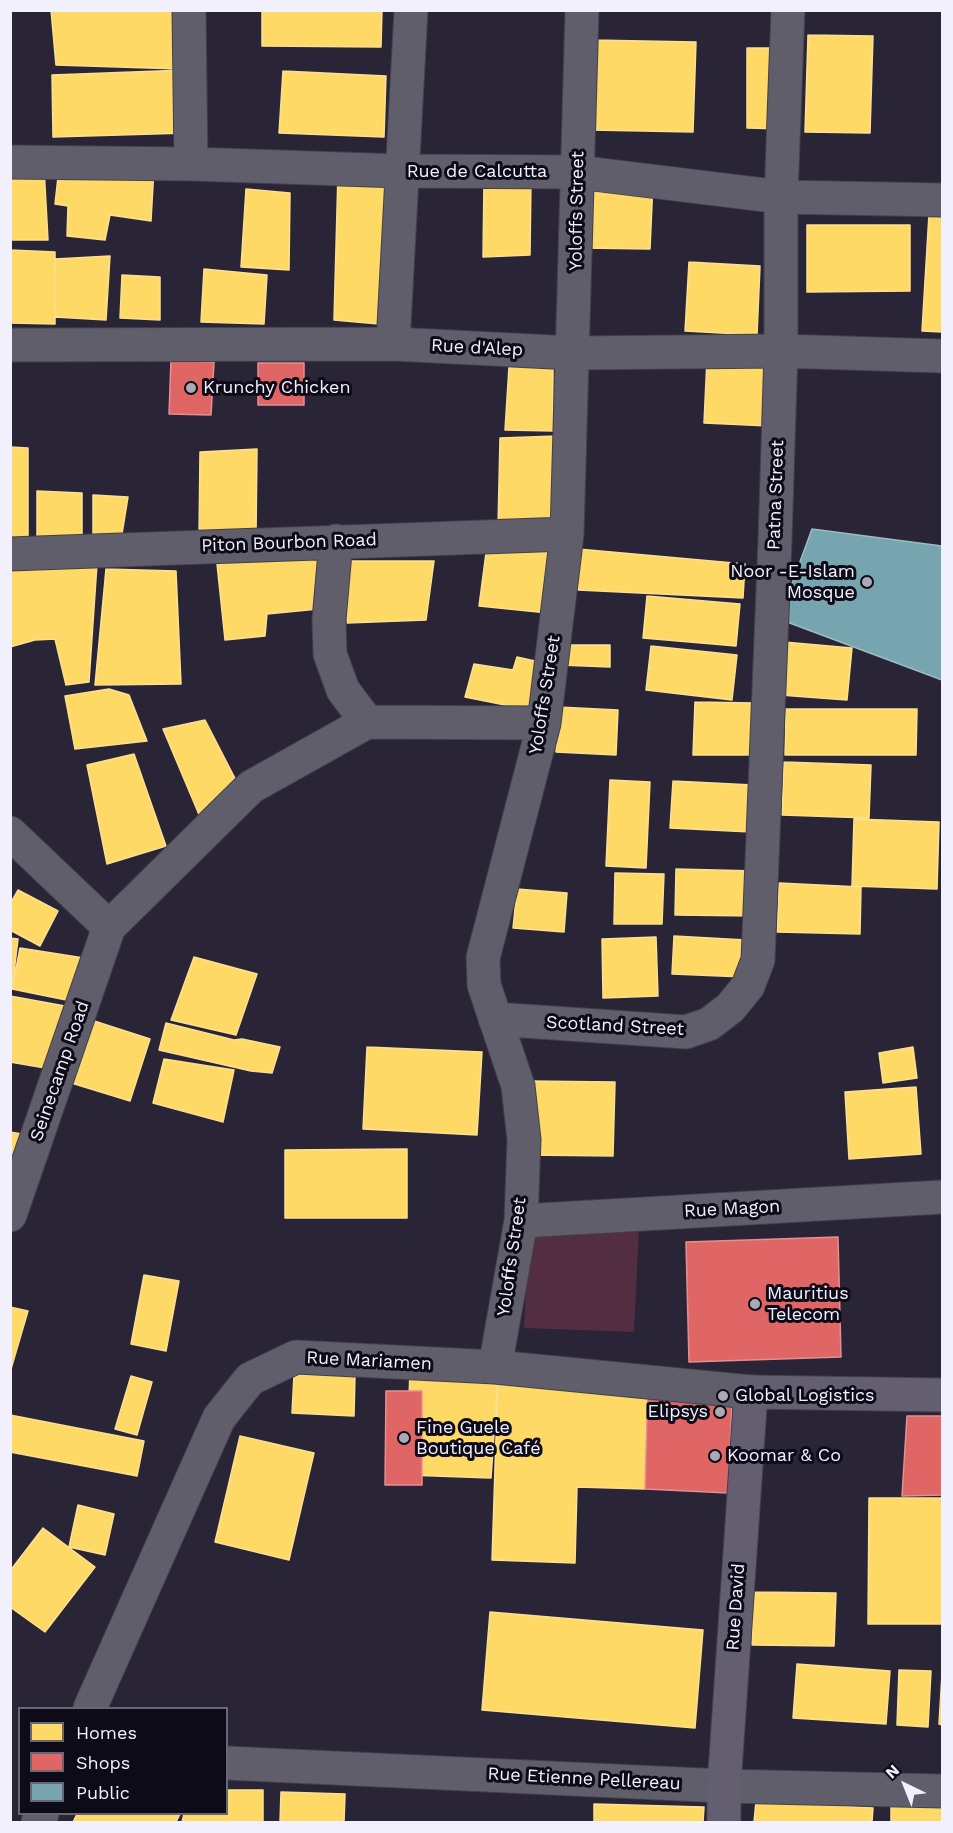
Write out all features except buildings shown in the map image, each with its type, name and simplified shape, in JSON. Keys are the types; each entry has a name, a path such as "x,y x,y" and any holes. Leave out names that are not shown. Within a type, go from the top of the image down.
{"main road":[{"path":"751,1392 942,1395"},
{"name":"Rue David","path":"724,1822 724,1786 751,1392"}],"street":[{"path":"189,10 191,164"},
{"path":"393,344 411,10"},
{"name":"Yoloffs Street","path":"495,1367 521,1221 524,1140 518,1086 484,986 483,958 544,723 567,534 582,10"},
{"name":"Patna Street","path":"730,1008 748,986 758,960 781,351 781,197 788,10"},
{"name":"Rue de Calcutta","path":"10,162 191,164 402,171 577,172 781,197 942,200"},
{"name":"Rue d'Alep","path":"10,345 393,344 573,353 781,351 942,356"},
{"name":"Piton Bourbon Road","path":"10,554 567,534"},
{"path":"336,541 328,620 330,654 343,690 368,722"},
{"path":"10,833 109,927 251,787 368,722 544,723"},
{"name":"Seinecamp Road","path":"10,1215 109,927"},
{"name":"Scotland Street","path":"495,1019 686,1032 709,1024 730,1008"},
{"name":"Rue Magon","path":"521,1221 942,1197"},
{"name":"Rue Mariamen","path":"90,1707 219,1418 250,1379 296,1357 495,1367 751,1392"},
{"name":"Rue Etienne Pellereau","path":"228,1763 724,1786 942,1791"}],"shaded area":[{"path":"529,1222 639,1227 634,1332 524,1328"}],"place":[{"name":"Krunchy Chicken","path":"191,388"},
{"name":"Noor -E-Islam Mosque","path":"867,582"},
{"name":"Mauritius Telecom","path":"755,1304"},
{"name":"Global Logistics","path":"723,1396"},
{"name":"Elipsys","path":"720,1412"},
{"name":"Fine Guele Boutique Café","path":"404,1438"},
{"name":"Koomar & Co","path":"715,1456"}]}
